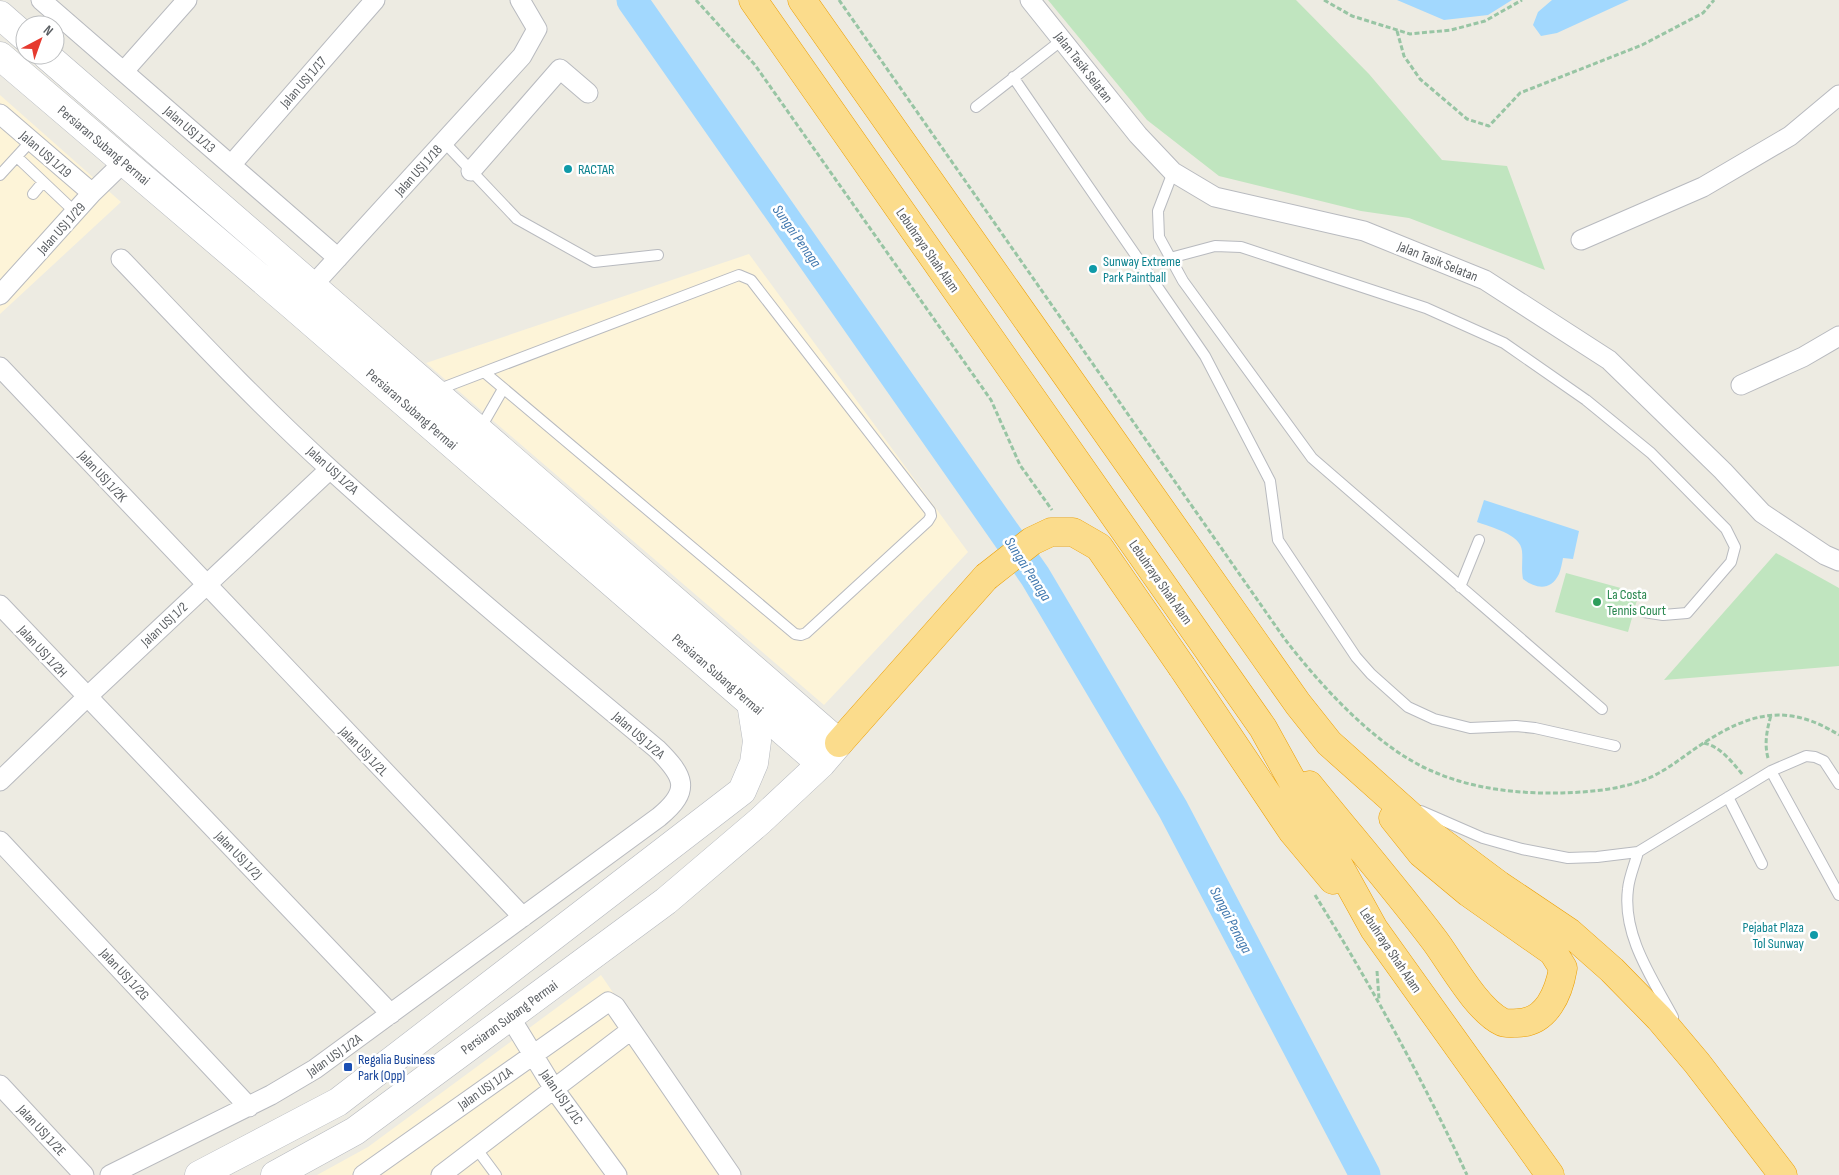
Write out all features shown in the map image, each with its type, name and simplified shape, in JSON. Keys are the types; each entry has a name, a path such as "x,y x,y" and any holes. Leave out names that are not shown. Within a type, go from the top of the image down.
{"highway":[{"name":"Lebuhraya Shah Alam","path":"753,0 1263,728 1374,929 1550,1175"},
{"path":"802,0 1298,704 1422,853 1469,893 1553,952 1563,968 1560,984 1551,1004 1537,1019 1520,1023 1503,1023 1479,1004 1434,941 1263,728"},
{"path":"839,743 986,577 1032,541 1051,532 1073,532 1099,547 1292,831 1374,929"},
{"path":"1329,743 1432,835 1569,932 1612,970 1659,1018 1697,1063 1783,1175"}],"main road":[{"path":"0,15 15,28"},
{"name":"Persiaran Subang Permai","path":"0,56 293,306 821,764"},
{"name":"Persiaran Subang Permai","path":"58,65 839,743 821,764 760,821 666,900 355,1131 276,1175"},
{"path":"199,1175 338,1102 742,791 754,763 756,741 751,703"}],"street":[{"name":"Jalan USJ 1/13","path":"41,0 338,258"},
{"path":"124,71 187,0"},
{"name":"Jalan USJ 1/18","path":"293,306 522,56 537,29 520,0"},
{"name":"Jalan Tasik Selatan","path":"1030,0 1138,135 1173,172 1215,197 1364,232 1485,280 1610,360 1723,471 1762,513 1825,555 1839,561"},
{"name":"Jalan USJ 1/17","path":"231,165 368,2"},
{"path":"471,171 560,69 588,93"},
{"path":"1580,240 1703,187 1790,136 1839,95"},
{"name":"Jalan USJ 1/19","path":"0,114 92,193"},
{"name":"Jalan USJ 1/29","path":"2,288 124,162"},
{"name":"Jalan USJ 1/2A","path":"110,1175 272,1096 315,1069 672,806 679,793 680,781 676,768 657,749 464,586 330,469 240,383 120,259"},
{"path":"1741,385 1803,357 1839,336"},
{"name":"Jalan USJ 1/2K","path":"0,367 206,585"},
{"name":"Jalan USJ 1/2","path":"0,781 330,469"},
{"name":"Jalan USJ 1/2L","path":"206,585 522,917"},
{"name":"Jalan USJ 1/2H","path":"0,605 87,697"},
{"name":"Jalan USJ 1/2J","path":"87,697 391,1014"},
{"name":"Jalan USJ 1/2G","path":"0,841 249,1107"},
{"name":"Jalan USJ 1/1A","path":"363,1175 608,1002 615,1006 631,1030"},
{"name":"Jalan USJ 1/1C","path":"510,1017 554,1089 617,1175"},
{"path":"441,1175 631,1030 731,1175"},
{"name":"Jalan USJ 1/2E","path":"0,1085 84,1175"}],"lane":[{"path":"976,107 1062,40"},
{"path":"1013,77 1205,356 1270,480 1278,540 1356,657 1408,707 1434,719 1470,728 1516,726 1535,728 1615,746"},
{"path":"0,175 31,141"},
{"path":"444,142 517,219 594,262 658,255"},
{"path":"17,157 75,212"},
{"path":"1173,172 1158,211 1158,237 1183,281 1312,458 1602,709"},
{"path":"34,194 43,182"},
{"path":"1170,258 1215,246 1241,247 1426,308 1504,343 1586,400 1651,453 1726,529 1735,547 1731,562 1686,613 1663,615 1644,612"},
{"path":"434,392 484,372 739,275 751,280 930,511 931,516 928,521 806,633 801,635 795,634 484,372"},
{"path":"479,431 503,389"},
{"path":"1460,587 1479,540"},
{"path":"1390,798 1483,838 1522,849 1568,858 1638,852 1771,771 1806,756 1816,757 1824,761 1839,784"},
{"path":"1771,771 1839,896"},
{"path":"1728,797 1762,864"},
{"path":"1638,852 1628,889 1628,920 1643,961 1697,1063"},
{"path":"476,1148 496,1175"}],"path":[{"path":"1324,0 1352,16 1410,34 1451,30 1485,21 1522,0"},
{"path":"1397,30 1404,56 1420,79 1467,119 1489,126 1520,93 1642,45 1703,12 1714,0"},
{"path":"1771,715 1766,732 1766,750 1771,771"},
{"path":"1703,743 1710,745 1725,755 1751,784"}],"shaded area":[{"path":"0,95 121,202 0,314"},
{"path":"749,254 968,552 824,705 426,363"},
{"path":"601,975 738,1175 317,1175 368,1147"}],"green space":[{"path":"1048,0 1296,0 1369,74 1442,160 1507,166 1545,270 1409,218 1361,211 1219,176 1147,120"},
{"path":"1776,553 1839,588 1839,666 1664,680"},
{"name":"La Costa Tennis Court","path":"1566,573 1639,593 1628,632 1555,612"}],"water":[{"path":"1397,0 1512,0 1488,15 1444,20"},
{"path":"1552,0 1629,0 1557,33 1541,36 1533,25 1538,12"},
{"path":"1484,500 1579,531 1573,559 1563,558 1556,580 1543,587 1533,585 1523,579 1522,551 1516,540 1504,532 1477,522"}],"waterway":[{"name":"Sungai Penaga","path":"632,0 1035,576 1173,809 1365,1175"}],"place":[{"name":"RACTAR","path":"568,169"},
{"name":"Sunway Extreme Park Paintball","path":"1093,269"},
{"name":"La Costa Tennis Court","path":"1597,602"},
{"name":"Pejabat Plaza Tol Sunway","path":"1814,935"},
{"name":"Regalia Business Park (Opp)","path":"348,1067"}]}
